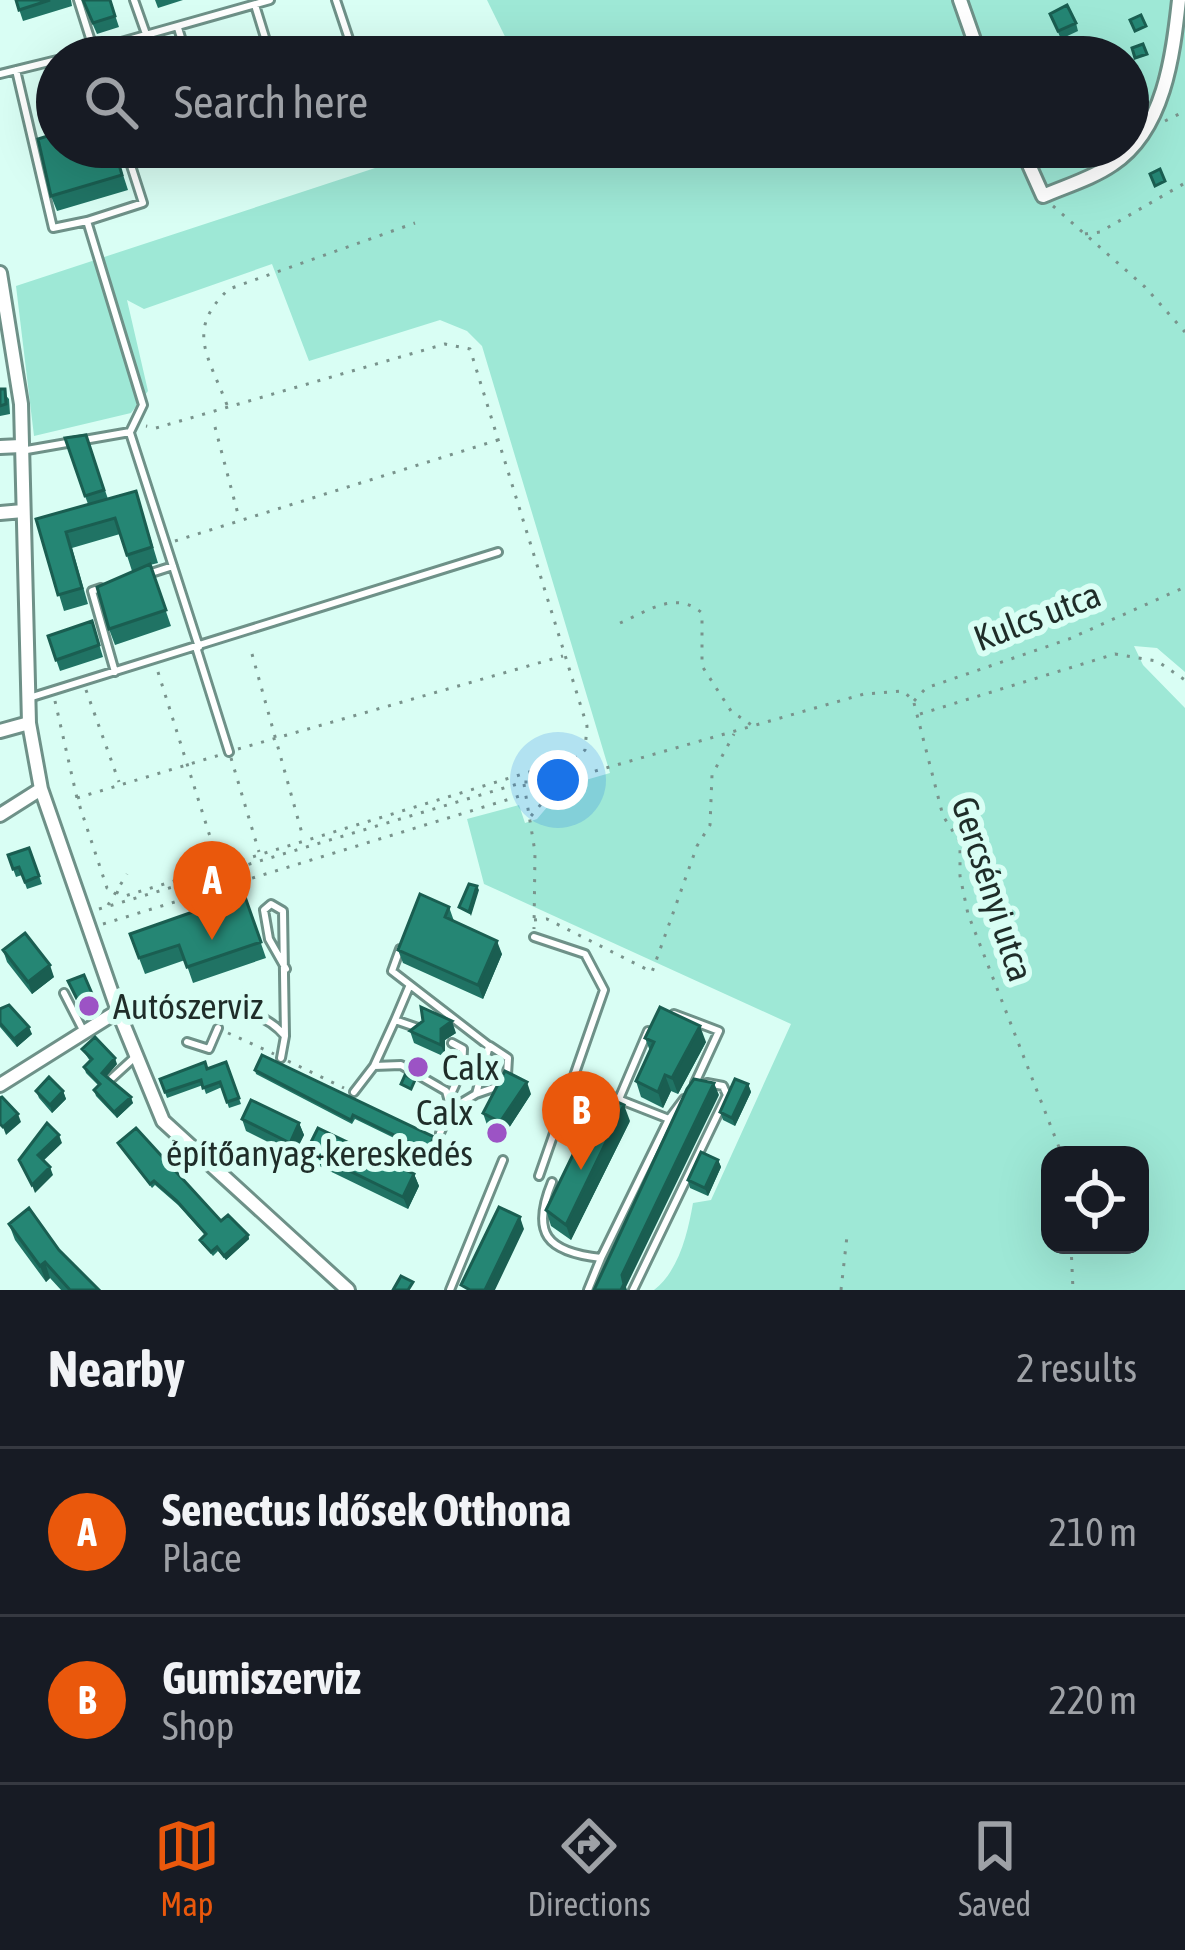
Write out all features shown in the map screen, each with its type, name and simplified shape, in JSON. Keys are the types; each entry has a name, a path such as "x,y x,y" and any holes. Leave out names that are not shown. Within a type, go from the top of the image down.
{"street":[{"path":"960,0 973,36"},
{"path":"1149,115 1169,71 1180,0"},
{"path":"1030,168 1043,196 1106,168"},
{"path":"1,281 17,356 29,723 41,789 155,1107 174,1135 347,1290"},
{"path":"0,447 21,448"},
{"path":"0,513 23,511"},
{"path":"0,731 29,723"},
{"path":"0,815 41,789"},
{"path":"0,1085 118,1012"}],"lane":[{"path":"78,0 89,36"},
{"path":"134,0 146,34"},
{"path":"141,36 270,0"},
{"path":"336,0 348,36"},
{"path":"255,5 265,36"},
{"path":"178,28 180,36"},
{"path":"0,74 36,65"},
{"path":"16,70 36,155"},
{"path":"39,168 53,228 143,203 132,168"},
{"path":"21,448 130,432 138,424 143,405 87,221"},
{"path":"130,432 229,752"},
{"path":"132,502 151,496"},
{"path":"28,698 498,552"},
{"path":"134,578 173,566"},
{"path":"113,584 92,591 115,672"},
{"path":"281,1058 285,1036 286,969 284,911 271,904 264,910 264,925 286,969"},
{"path":"405,936 392,971 508,1058 511,1067 494,1092 450,1104"},
{"path":"534,937 585,954 604,990 539,1176"},
{"path":"354,1092 374,1066 409,987"},
{"path":"64,993 84,1032"},
{"path":"194,1018 230,1010 249,1013 285,1036"},
{"path":"588,1290 668,1119 695,1083 718,1031 665,1010"},
{"path":"395,1020 421,1029"},
{"path":"619,1100 651,1025"},
{"path":"187,1042 209,1049 218,1028"},
{"path":"440,1133 464,1059 463,1048 452,1043"},
{"path":"476,1094 489,1046"},
{"path":"112,1078 135,1057"},
{"path":"374,1066 401,1065 437,1083 450,1104"},
{"path":"572,1081 668,1119"},
{"path":"633,1290 727,1095 723,1086 695,1083"},
{"path":"450,1290 502,1160"},
{"path":"552,1182 539,1215 544,1232 554,1244 602,1258"}],"path":[{"path":"1083,234 1100,232 1185,183"},
{"path":"1043,196 1144,287 1185,332"},
{"path":"228,407 201,337 205,311 229,289 415,224"},
{"path":"53,691 77,798 107,889 125,896 578,757 585,750 587,726 470,349 446,344 156,428 138,424"},
{"path":"214,428 240,521"},
{"path":"166,544 499,439"},
{"name":"Kulcs utca","path":"85,914 524,782 561,781 864,694 920,691 1070,639 1185,587"},
{"path":"620,623 672,601 690,603 702,614 702,666 730,710 746,724 760,727"},
{"path":"252,654 304,840"},
{"path":"917,715 1115,654 1157,661 1185,680"},
{"path":"77,798 565,656"},
{"path":"158,672 219,867"},
{"path":"80,682 90,694 120,784"},
{"path":"903,691 914,701 920,691"},
{"name":"Gercsényi utca","path":"914,701 943,816 960,842 960,876 968,914 1058,1146"},
{"path":"534,920 547,919 652,972 697,846 710,825 712,775 735,732"},
{"path":"229,752 260,854"},
{"path":"530,818 561,781"},
{"path":"524,782 530,818 534,937"},
{"path":"90,929 526,794"},
{"path":"107,906 127,874"},
{"path":"118,1012 156,1007 194,1018"},
{"path":"218,1028 354,1092"},
{"path":"841,1290 847,1236"},
{"path":"1071,1254 1073,1290"}],"green space":[{"path":"487,0 1185,0 1185,672 1157,648 1134,646 1143,665 1185,708 1185,1290 654,1290 676,1262 693,1203 711,1200 791,1024 484,884 467,819 519,805 525,823 537,819 565,786 610,773 482,346 467,331 440,320 309,361 272,264 144,309 127,300 148,391 131,413 34,436 16,286 375,168 1149,168 1149,36 505,36"}],"building":[{"path":"16,0 50,0 19,10"},
{"path":"83,0 110,0 115,16 93,23"},
{"path":"1067,5 1076,23 1058,31 1050,14"},
{"path":"1141,15 1146,26 1135,31 1130,20"},
{"path":"45,168 120,168 122,175 51,196"},
{"path":"1160,169 1165,181 1155,186 1150,174"},
{"path":"86,435 104,490 85,496 65,438"},
{"path":"136,491 152,547 127,555 115,518 66,532 82,588 58,595 36,519"},
{"path":"150,564 166,610 109,629 97,587"},
{"path":"92,621 99,645 56,660 48,636"},
{"path":"29,848 39,876 25,882 8,855"},
{"path":"469,884 477,886 469,912 459,907"},
{"path":"244,894 261,942 187,967 179,945 139,958 130,934"},
{"path":"420,894 449,907 445,917 497,941 478,985 398,950"},
{"path":"25,933 50,965 28,982 3,950"},
{"path":"84,975 96,1003 82,1009 68,981"},
{"path":"9,1005 29,1027 14,1039 0,1023 0,1009"},
{"path":"421,1007 452,1021 441,1029 441,1045 410,1031 423,1021"},
{"path":"660,1007 700,1026 672,1078 665,1075 658,1092 636,1081 654,1042 645,1038"},
{"path":"95,1037 115,1058 102,1073 131,1097 114,1112 94,1090 100,1084 84,1067 92,1059 82,1049"},
{"path":"262,1055 434,1137 427,1151 353,1115 351,1120 255,1070"},
{"path":"205,1062 207,1069 226,1062 239,1098 227,1102 220,1082 203,1088 201,1080 165,1092 160,1079"},
{"path":"505,1071 527,1082 500,1122 483,1113"},
{"path":"405,1075 415,1080 411,1089 401,1084"},
{"path":"49,1077 63,1091 50,1105 36,1091"},
{"path":"694,1079 714,1083 622,1275 624,1284 621,1290 594,1290 687,1089"},
{"path":"735,1079 748,1084 732,1118 720,1112"},
{"path":"602,1095 624,1105 566,1225 546,1210"},
{"path":"2,1097 18,1114 3,1127 0,1124"},
{"path":"251,1100 299,1123 290,1143 242,1119"},
{"path":"47,1123 59,1135 38,1155 50,1167 32,1185 19,1160"},
{"path":"136,1128 221,1221 228,1215 248,1235 224,1256 217,1247 211,1252 200,1240 206,1234 177,1201 154,1181 150,1184 118,1143"},
{"path":"318,1128 414,1174 403,1197 307,1150"},
{"path":"701,1152 718,1160 705,1188 688,1180"},
{"path":"499,1207 520,1217 485,1290 470,1290 461,1285"},
{"path":"29,1208 59,1250 99,1290 70,1290 45,1262 40,1266 9,1224"},
{"path":"401,1276 413,1282 408,1290 393,1290"}],"place":[{"name":"Senectus Idősek Otthona","path":"212,940"},
{"name":"Autószerviz","path":"89,1006"},
{"name":"Calx","path":"418,1067"},
{"name":"Calx építőanyag-kereskedés","path":"497,1133"},
{"name":"Gumiszerviz","path":"581,1170"}]}
